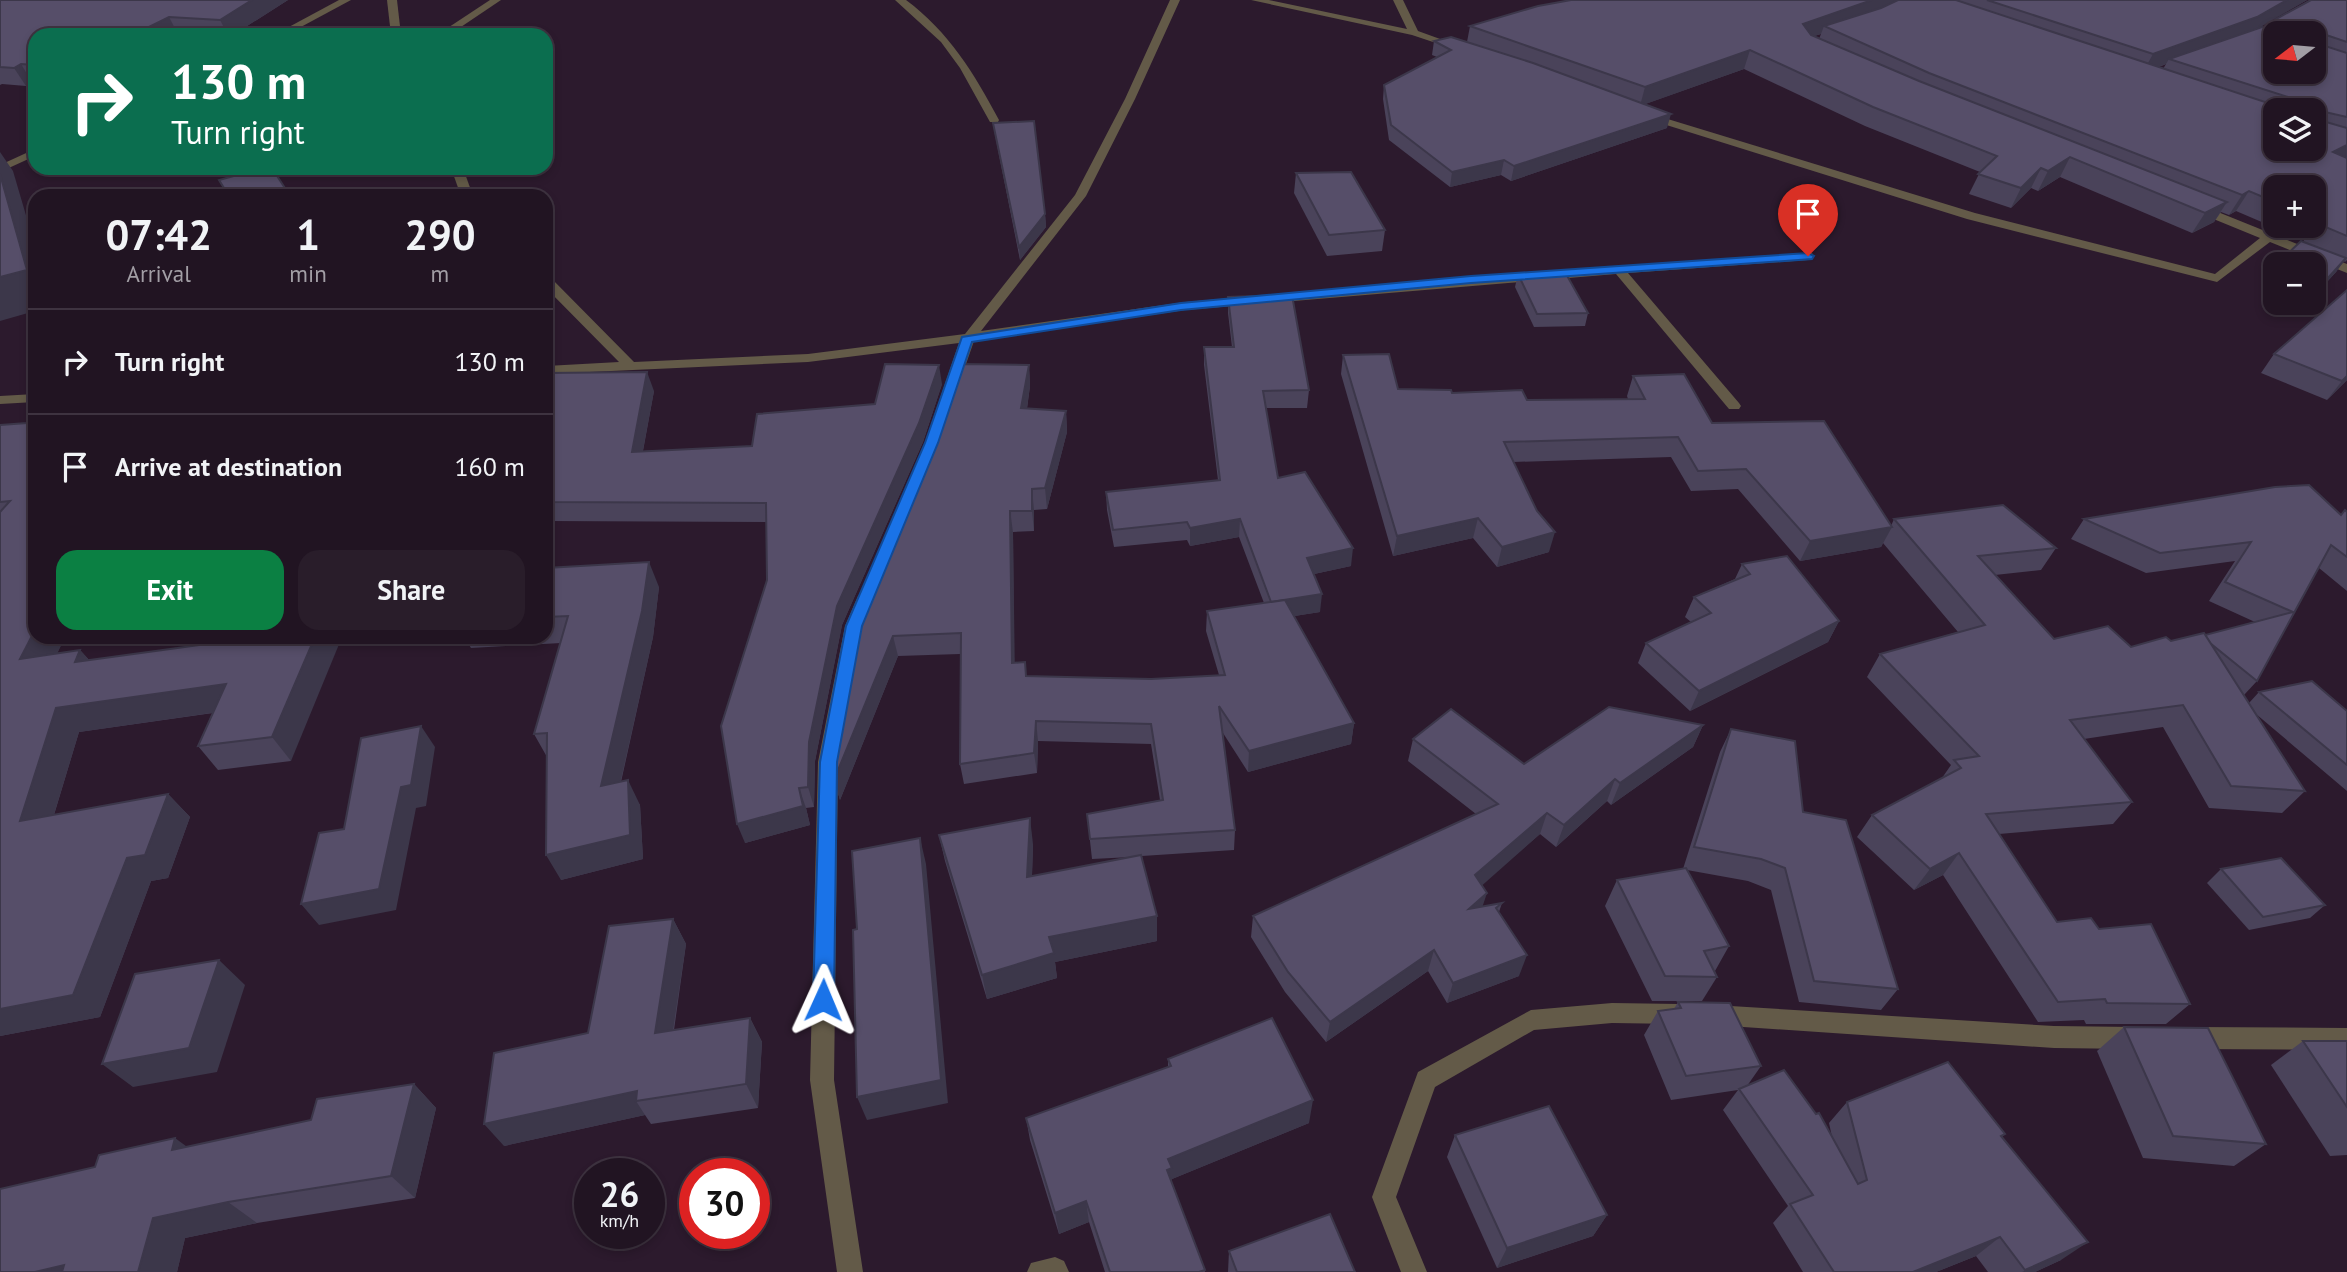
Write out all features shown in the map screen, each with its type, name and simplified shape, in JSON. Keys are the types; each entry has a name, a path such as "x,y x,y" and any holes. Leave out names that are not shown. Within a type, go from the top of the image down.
{"street":[{"path":"292,28 346,0"},
{"path":"392,0 395,28"},
{"path":"453,28 496,0"},
{"path":"900,0 928,19 962,60 994,121"},
{"path":"926,455 967,340 1080,196 1130,99 1175,0"},
{"path":"1256,0 1414,33 1466,50"},
{"path":"1398,0 1414,33"},
{"path":"1631,109 1971,216 2217,278 2268,238"},
{"path":"0,169 28,155"},
{"path":"2181,202 2263,235"},
{"path":"2271,238 2347,269"},
{"path":"553,370 629,365 730,365 967,340 1181,306 1471,280 1808,256"},
{"path":"1619,270 1734,406"},
{"path":"553,288 629,365"},
{"path":"0,400 28,398"},
{"path":"850,1272 822,1080 828,762 854,626 875,575"},
{"path":"1414,1272 1384,1197 1426,1080 1531,1020 1612,1013 1709,1014 2054,1037 2347,1039"},
{"path":"1040,1272 1056,1272"}],"building":[{"path":"0,0 252,0 220,20 169,17 147,28 28,28 28,64 21,64 14,68 0,67"},
{"path":"1571,0 1872,0 1803,24 1811,35 1919,81 2227,202 2205,213 2070,157 2048,171 2041,168 2021,188 1978,174 1997,156 1873,107 1750,50 1645,87 1470,26 1538,6"},
{"path":"1898,0 1956,0 2263,101 2263,161 2326,161 2326,122 2347,128 2347,145 2333,152 2347,158 2347,236 2326,227 2326,175 2263,175 2263,197 2249,191 2242,195 1929,73 1824,26"},
{"path":"1987,0 2287,0 2257,17 2153,54"},
{"path":"2311,0 2347,0 2347,42 2326,35 2326,21 2276,19"},
{"path":"2262,27 2263,84 2326,84 2326,46 2347,53 2347,117 2326,112 2326,98 2288,98 2169,59"},
{"path":"1451,37 1533,63 1671,114 1514,166 1504,160 1452,172 1391,125 1384,85 1451,50 1434,41"},
{"path":"1034,121 1045,214 1019,247 993,123"},
{"path":"1351,172 1385,230 1329,235 1296,173"},
{"path":"0,174 27,270 0,277"},
{"path":"237,175 276,175 286,189 225,189 219,180"},
{"path":"2301,241 2346,258 2326,280 2326,252 2290,252"},
{"path":"1565,272 1588,313 1537,314 1518,274"},
{"path":"2347,290 2347,376 2342,381 2274,354 2318,315 2326,315 2326,308"},
{"path":"1292,295 1309,390 1263,391 1278,478 1305,472 1353,548 1307,558 1322,594 1271,602 1240,519 1190,528 1187,522 1113,530 1106,492 1220,480 1204,347 1234,347 1228,297"},
{"path":"1389,354 1398,389 1451,390 1452,393 1522,390 1527,400 1645,399 1633,376 1684,374 1712,423 1824,421 1892,527 1810,541 1746,469 1698,471 1678,437 1504,442 1537,511 1555,532 1502,547 1478,518 1397,536 1343,355"},
{"path":"885,364 939,365 919,423 837,606 809,742 808,787 799,788 803,806 737,824 721,726 767,580 766,503 553,502 553,373 647,372 632,452 752,446 757,414 875,404"},
{"path":"959,364 1029,365 1021,408 1066,411 1045,488 1032,489 1032,511 1010,511 1012,663 1025,662 1026,676 1151,679 1225,675 1207,611 1285,600 1354,723 1249,751 1219,706 1235,830 1090,839 1087,814 1163,800 1151,724 1036,721 1034,753 960,764 961,633 893,636 834,780 835,742 860,606 938,424"},
{"path":"27,423 28,644 20,659 80,650 75,662 207,644 312,644 272,737 198,746 226,684 56,708 20,821 168,794 145,855 127,858 73,995 0,1009 0,512 10,501 0,502 0,425"},
{"path":"2309,485 2341,515 2345,510 2347,512 2347,557 2331,545 2257,681 2210,643 2205,635 2293,612 2225,582 2251,542 2160,553 2084,519 2275,487"},
{"path":"2003,505 2056,548 1978,556 2054,639 2108,626 2131,647 2166,637 2171,641 2204,633 2305,791 2231,786 2183,705 2070,720 2132,802 1986,814 2057,922 2091,918 2099,929 2151,924 2190,1004 2107,1003 2105,999 2058,1002 1959,853 1930,869 1872,815 1961,768 1954,760 1979,756 1880,654 1985,625 1894,519"},
{"path":"1787,556 1839,621 1699,691 1646,643 1711,613 1694,597 1750,574 1742,564"},
{"path":"649,562 642,611 601,786 628,780 630,835 546,855 547,733 534,734 568,616 553,617 553,568"},
{"path":"2312,681 2347,711 2347,765 2259,692"},
{"path":"1609,707 1703,725 1620,783 1615,779 1564,825 1547,813 1475,875 1487,893 1469,909 1502,903 1496,908 1527,955 1453,983 1434,950 1330,1022 1288,972 1253,916 1498,804 1413,739 1451,709 1524,764"},
{"path":"421,726 411,785 401,787 379,889 301,904 319,833 344,829 361,738"},
{"path":"1731,729 1795,741 1803,812 1846,820 1898,989 1814,981 1785,868 1761,859 1694,847"},
{"path":"1030,818 1027,877 1141,855 1157,916 1049,937 1054,953 982,975 939,835"},
{"path":"920,838 941,1080 857,1097 853,930 857,929 852,851"},
{"path":"2281,858 2325,905 2263,917 2221,869"},
{"path":"1686,868 1729,946 1704,951 1717,977 1665,976 1617,880"},
{"path":"673,919 655,1033 750,1018 746,1084 636,1101 637,1091 484,1124 494,1053 588,1033 609,926"},
{"path":"219,960 189,1048 102,1064 135,974"},
{"path":"1678,1002 1730,1003 1761,1066 1686,1076 1658,1011 1681,1008"},
{"path":"1272,1018 1313,1100 1168,1159 1172,1168 1167,1170 1205,1270 1110,1272 1086,1201 1055,1213 1026,1118 1171,1066 1168,1059"},
{"path":"2124,1027 2208,1028 2266,1144 2173,1136"},
{"path":"2303,1041 2347,1041 2347,1107"},
{"path":"1948,1062 2005,1134 2001,1136 2088,1242 2025,1270 2000,1237 1913,1272 1834,1272 1790,1204 1813,1195 1739,1089 1784,1070 1816,1114 1819,1113 1858,1184 1867,1180 1847,1102"},
{"path":"414,1084 391,1176 228,1202 153,1218 138,1272 62,1272 64,1265 35,1272 0,1272 0,1189 95,1167 99,1155 175,1138 172,1150 311,1120 317,1099"},
{"path":"1549,1106 1607,1215 1507,1248 1455,1135"},
{"path":"1330,1214 1355,1272 1237,1272 1229,1251"}],"route":[{"path":"823,1000 828,762 854,626 932,443 967,340 1181,306 1471,280 1808,256"}]}
